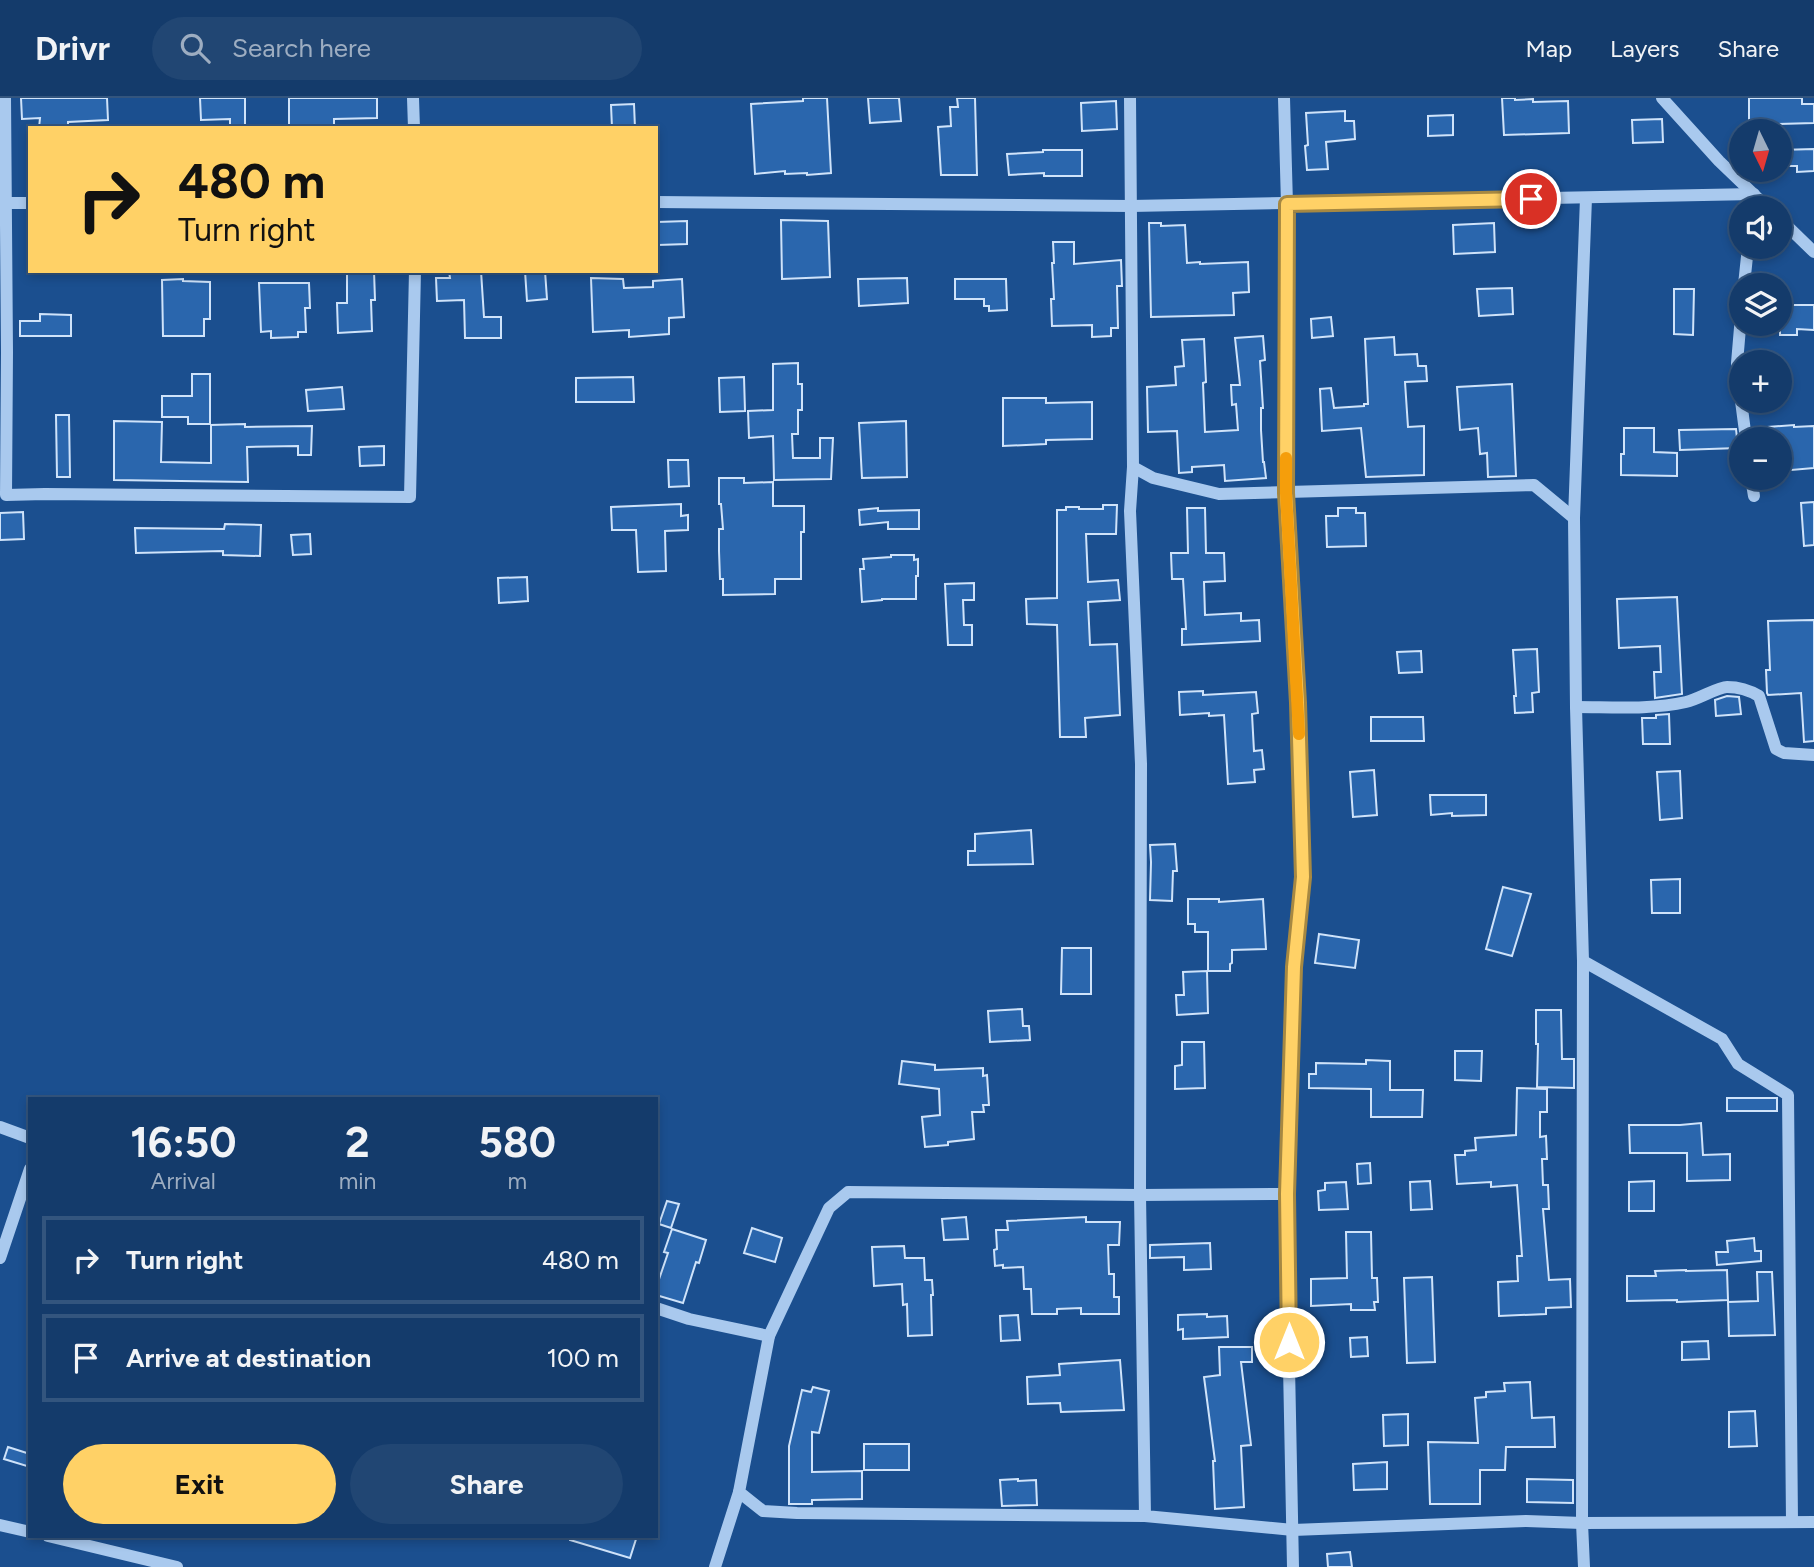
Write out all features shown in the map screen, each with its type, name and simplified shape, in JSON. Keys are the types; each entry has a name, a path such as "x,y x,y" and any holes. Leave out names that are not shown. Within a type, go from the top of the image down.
{"street":[{"path":"5,98 3,203 6,495 410,497 415,273"},
{"path":"413,98 414,126"},
{"path":"1130,98 1133,467 1130,511 1142,764 1140,1195 1144,1516"},
{"path":"1284,98 1287,204 1286,493 1298,703 1303,877 1294,967 1287,1194 1293,1567"},
{"path":"1662,98 1719,161 1754,194"},
{"path":"658,202 1130,206 1754,194"},
{"path":"1584,1567 1583,961 1574,518 1586,198"},
{"path":"3,203 28,203"},
{"path":"1792,231 1814,252"},
{"path":"1133,467 1153,478 1219,494 1534,485 1574,518"},
{"path":"1753,490 1754,496"},
{"path":"1576,707 1649,707 1686,702 1723,687 1735,687 1759,696 1776,749 1784,753 1814,755"},
{"path":"1583,961 1722,1039 1738,1064 1788,1095 1792,1522"},
{"path":"0,1127 28,1137"},
{"path":"0,1258 28,1175"},
{"path":"715,1567 739,1492 769,1336 830,1208 848,1192 1287,1194"},
{"path":"658,1309 690,1319 769,1336"},
{"path":"739,1492 762,1511 774,1512 1144,1516 1293,1530 1526,1521 1814,1522"},
{"path":"0,1525 28,1532"},
{"path":"56,1538 177,1567"}],"building":[{"path":"21,98 107,98 108,120 68,122 68,126 39,126 40,118 22,119"},
{"path":"200,98 245,98 245,126 230,126 230,119 201,120"},
{"path":"289,98 377,98 377,118 334,119 334,126 289,126"},
{"path":"803,98 827,98 831,173 807,175 785,174 785,171 755,174 751,104 803,101"},
{"path":"868,98 899,98 901,121 870,123"},
{"path":"957,98 975,98 977,175 941,175 938,127 951,126 950,107 958,107"},
{"path":"1502,98 1533,99 1533,102 1568,101 1569,133 1504,135"},
{"path":"1749,98 1802,98 1802,104 1814,104 1814,123 1792,124 1792,119 1749,119"},
{"path":"1116,101 1117,129 1082,131 1081,103"},
{"path":"634,104 635,126 612,126 611,105"},
{"path":"1345,111 1345,121 1354,121 1355,139 1326,142 1328,169 1307,170 1306,113"},
{"path":"1453,115 1453,135 1428,136 1428,116"},
{"path":"1662,119 1663,142 1633,143 1632,120"},
{"path":"1814,149 1814,171 1797,172 1797,166 1792,166 1792,150"},
{"path":"1082,150 1082,176 1044,176 1044,173 1009,175 1007,154"},
{"path":"781,220 828,221 830,277 782,279"},
{"path":"687,221 687,244 658,245 658,222"},
{"path":"1149,223 1161,223 1161,226 1185,225 1187,263 1248,262 1249,292 1233,293 1234,315 1151,317"},
{"path":"1494,223 1495,252 1454,254 1453,225"},
{"path":"1053,242 1074,242 1074,264 1121,260 1122,286 1117,286 1118,328 1111,328 1111,336 1092,337 1092,325 1052,326"},
{"path":"347,273 374,273 375,300 371,300 372,331 338,333 337,303 347,303"},
{"path":"449,273 481,273 484,317 501,317 501,338 465,338 464,300 437,301 436,278 450,278"},
{"path":"525,273 545,273 547,299 527,301"},
{"path":"591,278 623,279 624,288 653,287 653,281 682,279 684,317 669,318 669,334 629,337 629,330 593,332"},
{"path":"907,278 908,303 859,306 858,279"},
{"path":"955,279 1006,279 1007,310 989,311 989,306 984,306 984,299 955,299"},
{"path":"162,280 210,282 210,319 204,319 204,336 163,336"},
{"path":"259,283 309,283 310,308 305,308 306,332 298,332 298,337 271,338 271,331 261,332"},
{"path":"1512,288 1513,314 1479,316 1477,289"},
{"path":"1674,289 1694,289 1693,335 1674,334"},
{"path":"1792,305 1814,305 1814,330 1797,329 1797,335 1792,335"},
{"path":"40,314 71,315 71,336 20,336 20,321 40,321"},
{"path":"1331,317 1333,336 1312,338 1311,319"},
{"path":"1263,336 1265,360 1260,361 1263,408 1261,430 1266,478 1225,481 1224,465 1192,467 1192,472 1179,473 1177,431 1148,432 1147,387 1176,385 1175,367 1184,366 1182,340 1204,339 1205,432 1238,430 1231,385 1240,385 1235,338"},
{"path":"1394,337 1395,355 1417,354 1418,366 1426,366 1427,381 1405,382 1408,427 1424,426 1424,475 1366,477 1361,428 1322,431 1320,389 1331,388 1334,408 1368,404 1365,339"},
{"path":"798,363 798,384 802,384 802,410 798,410 798,434 792,434 793,458 820,458 820,438 833,438 831,479 774,480 773,436 749,438 748,411 773,410 773,364"},
{"path":"192,374 210,374 210,424 188,424 188,417 162,417 162,396 192,396"},
{"path":"633,377 634,402 576,402 576,378"},
{"path":"744,377 745,411 720,412 719,378"},
{"path":"1512,384 1516,476 1488,477 1487,453 1480,454 1478,428 1460,430 1457,387"},
{"path":"342,387 344,409 308,411 306,390"},
{"path":"1003,398 1046,398 1046,403 1092,402 1092,439 1046,440 1046,444 1003,446"},
{"path":"56,415 69,415 70,477 57,477"},
{"path":"114,421 162,422 161,462 211,463 211,425 312,426 311,455 298,455 298,446 247,447 248,482 114,480"},
{"path":"906,421 907,477 862,478 859,423"},
{"path":"1814,426 1814,468 1792,470 1792,427 1768,427"},
{"path":"1624,428 1654,428 1654,452 1677,453 1677,476 1621,475"},
{"path":"1729,429 1729,448 1680,450 1679,430"},
{"path":"384,446 384,465 360,466 359,447"},
{"path":"668,460 688,460 689,486 669,487"},
{"path":"719,478 744,478 744,483 773,482 773,506 804,506 801,579 775,579 775,594 723,595 719,551 719,529 723,529"},
{"path":"1814,502 1814,545 1804,546 1801,503"},
{"path":"681,504 681,516 688,515 688,530 665,531 666,571 638,572 636,530 612,530 611,507"},
{"path":"1103,505 1117,505 1116,534 1086,534 1088,582 1118,580 1120,600 1088,602 1090,645 1117,644 1120,715 1085,718 1086,737 1060,737 1057,625 1027,624 1026,599 1057,598 1057,510 1066,510 1066,507 1103,509"},
{"path":"878,508 878,511 919,510 919,529 888,529 888,522 860,525 859,510"},
{"path":"1187,508 1205,508 1206,553 1224,553 1225,581 1204,582 1205,615 1241,613 1241,621 1259,620 1260,641 1182,645 1182,629 1186,629 1183,579 1172,579 1171,553 1188,553"},
{"path":"1338,508 1356,508 1356,513 1365,513 1366,546 1327,547 1326,516 1338,516"},
{"path":"23,512 24,539 0,540 0,513"},
{"path":"225,524 261,525 260,556 223,555 223,551 136,553 135,528 224,529"},
{"path":"310,534 311,554 293,555 291,535"},
{"path":"914,555 914,560 918,559 916,599 862,602 860,569 864,569 863,559"},
{"path":"527,577 528,601 499,603 498,578"},
{"path":"974,583 974,600 963,600 964,625 972,625 972,645 948,645 945,584"},
{"path":"1677,597 1682,694 1655,698 1654,672 1661,672 1660,646 1619,648 1617,599"},
{"path":"1814,620 1814,741 1804,742 1801,693 1767,693 1766,670 1770,670 1768,621"},
{"path":"1537,649 1539,692 1532,693 1533,712 1515,713 1513,650"},
{"path":"1421,651 1422,672 1399,673 1397,652"},
{"path":"1203,691 1203,695 1256,692 1258,713 1252,714 1254,751 1262,750 1264,769 1254,770 1255,782 1228,784 1224,715 1180,715 1179,692"},
{"path":"1727,696 1739,697 1741,714 1716,716 1715,700"},
{"path":"1669,714 1670,744 1643,744 1642,718"},
{"path":"1371,717 1423,717 1424,741 1371,741"},
{"path":"1374,770 1377,815 1353,817 1350,772"},
{"path":"1680,771 1682,818 1660,820 1657,772"},
{"path":"1430,795 1486,795 1486,815 1431,815"},
{"path":"1031,830 1033,864 968,865 968,851 975,851 975,834"},
{"path":"1175,844 1177,871 1173,871 1172,901 1150,900 1150,845"},
{"path":"1680,879 1680,913 1652,913 1651,880"},
{"path":"1503,887 1531,894 1512,956 1486,949"},
{"path":"1188,899 1219,899 1219,902 1263,899 1266,949 1232,950 1230,971 1208,971 1208,932 1195,932 1195,924 1188,924"},
{"path":"1319,934 1359,940 1355,968 1315,963"},
{"path":"1062,948 1091,948 1091,994 1061,994"},
{"path":"1207,971 1208,1013 1177,1015 1176,995 1184,995 1183,972"},
{"path":"1022,1009 1023,1026 1029,1026 1030,1040 990,1042 988,1011"},
{"path":"1536,1010 1561,1010 1562,1059 1574,1059 1574,1088 1537,1087"},
{"path":"1182,1042 1204,1042 1205,1088 1175,1089 1175,1066 1182,1065"},
{"path":"1455,1051 1482,1051 1481,1081 1455,1080"},
{"path":"1366,1060 1390,1061 1390,1090 1423,1090 1422,1117 1371,1117 1371,1089 1309,1088 1309,1074 1316,1074 1316,1063 1366,1064"},
{"path":"902,1061 935,1065 935,1070 983,1068 983,1076 987,1075 989,1105 983,1105 984,1112 972,1112 974,1139 925,1147 922,1117 940,1115 939,1089 899,1084"},
{"path":"1517,1088 1547,1089 1547,1112 1540,1112 1540,1137 1546,1136 1547,1159 1542,1159 1543,1185 1548,1185 1549,1209 1543,1209 1549,1280 1570,1279 1571,1307 1546,1308 1546,1314 1499,1316 1498,1282 1518,1281 1517,1256 1522,1256 1517,1185 1491,1187 1491,1182 1457,1184 1455,1155 1465,1155 1465,1151 1476,1150 1475,1138 1516,1135"},
{"path":"1727,1098 1777,1098 1777,1111 1727,1111"},
{"path":"1701,1123 1703,1155 1730,1154 1730,1180 1687,1181 1687,1153 1630,1153 1629,1125"},
{"path":"1370,1163 1371,1183 1358,1184 1357,1164"},
{"path":"1430,1181 1432,1209 1411,1210 1410,1182"},
{"path":"1654,1181 1654,1211 1629,1211 1629,1182"},
{"path":"1346,1182 1348,1209 1319,1210 1318,1191 1325,1190 1325,1183"},
{"path":"667,1201 679,1204 671,1228 659,1224"},
{"path":"966,1217 968,1239 944,1240 942,1219"},
{"path":"1086,1217 1086,1222 1120,1222 1119,1245 1108,1245 1109,1274 1114,1274 1114,1297 1119,1297 1119,1314 1081,1314 1081,1308 1057,1309 1057,1314 1032,1314 1031,1289 1024,1289 1023,1267 995,1266 996,1230 1008,1230 1007,1221"},
{"path":"752,1228 782,1238 775,1262 744,1253"},
{"path":"672,1229 706,1240 683,1303 658,1296 658,1282 668,1253 664,1252"},
{"path":"1346,1232 1371,1232 1372,1278 1377,1278 1378,1302 1374,1302 1375,1310 1351,1310 1351,1304 1311,1306 1311,1279 1347,1278"},
{"path":"1754,1238 1755,1251 1761,1251 1761,1261 1717,1265 1716,1252 1728,1252 1727,1241"},
{"path":"1210,1243 1211,1269 1184,1270 1184,1257 1150,1258 1150,1245"},
{"path":"904,1246 905,1258 924,1258 925,1280 932,1280 932,1335 908,1336 907,1304 903,1305 902,1284 874,1286 872,1247"},
{"path":"1727,1270 1728,1300 1627,1301 1627,1276 1656,1276 1655,1271"},
{"path":"1757,1272 1772,1272 1775,1335 1729,1336 1728,1302 1758,1301"},
{"path":"1432,1277 1435,1362 1407,1363 1404,1278"},
{"path":"1207,1314 1207,1317 1227,1316 1228,1337 1183,1339 1183,1329 1178,1330 1178,1315"},
{"path":"1018,1315 1020,1340 1001,1341 1000,1316"},
{"path":"1367,1337 1368,1356 1351,1357 1350,1338"},
{"path":"1708,1341 1709,1359 1682,1360 1682,1342"},
{"path":"1219,1347 1252,1347 1252,1362 1241,1362 1251,1445 1241,1446 1244,1507 1215,1509 1215,1461 1204,1377 1220,1375"},
{"path":"1120,1360 1124,1410 1061,1412 1060,1403 1028,1404 1027,1377 1060,1375 1059,1364"},
{"path":"1530,1382 1532,1418 1554,1417 1555,1447 1506,1447 1505,1470 1480,1470 1480,1504 1430,1504 1428,1442 1478,1443 1475,1398 1486,1397 1486,1392 1505,1391 1504,1383"},
{"path":"813,1387 829,1391 819,1433 812,1432 812,1472 862,1471 862,1499 812,1500 812,1504 789,1504 789,1446 802,1390 811,1392"},
{"path":"1755,1411 1757,1446 1729,1447 1729,1412"},
{"path":"1408,1414 1408,1445 1384,1446 1383,1415"},
{"path":"864,1444 909,1444 909,1470 864,1470"},
{"path":"8,1447 28,1453 28,1466 4,1459"},
{"path":"1387,1462 1387,1489 1354,1490 1353,1464"},
{"path":"1527,1479 1573,1480 1573,1503 1527,1502"},
{"path":"1000,1480 1036,1480 1037,1505 1002,1506"},
{"path":"570,1538 636,1538 630,1558"},
{"path":"1350,1552 1352,1567 1328,1567 1327,1554"}],"slow traffic":[{"path":"1286,458 1299,734"}],"route":[{"path":"1289,1342 1287,1194 1294,967 1303,877 1298,703 1286,493 1287,204 1531,199"}]}
